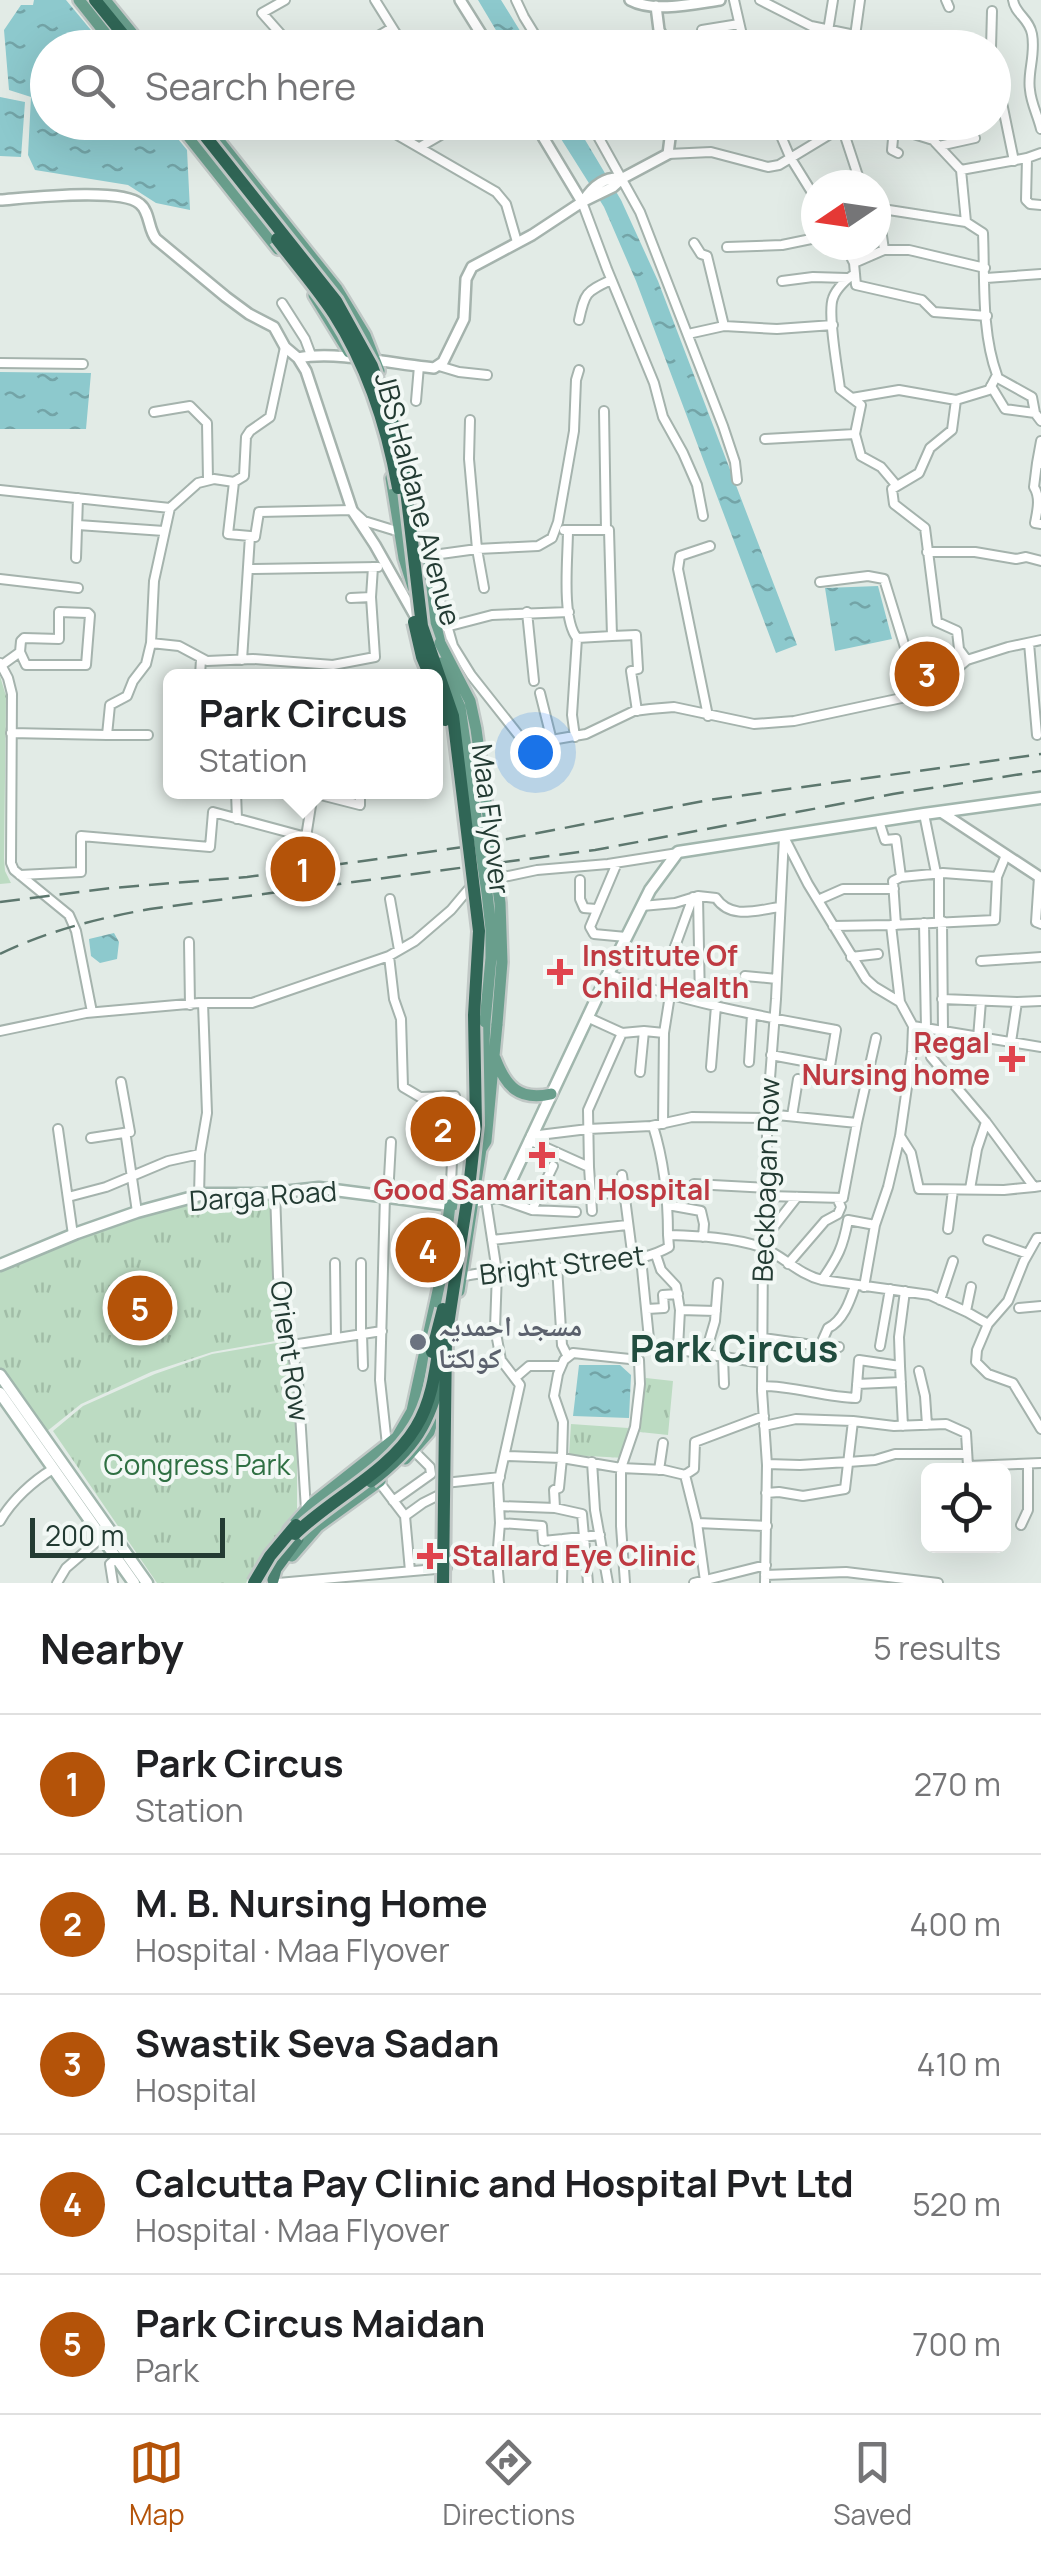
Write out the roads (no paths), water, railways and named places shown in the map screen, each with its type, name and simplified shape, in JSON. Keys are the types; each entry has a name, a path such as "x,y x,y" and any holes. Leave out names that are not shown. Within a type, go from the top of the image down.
{"highway":[{"path":"82,0 106,30"},
{"path":"95,0 119,30"},
{"path":"195,140 320,293 358,357 392,453 416,638 426,669"},
{"name":"Maa Flyover","path":"208,140 346,315 382,391 402,456 422,626 437,669"},
{"name":"Maa Flyover","path":"266,1581 305,1532 392,1466 416,1441 431,1414 446,1352 476,1125 474,1014 479,932 453,716 443,687"},
{"name":"Maa Flyover","path":"266,1581 276,1555 294,1534 390,1459 416,1427 431,1392 461,1195 468,1115 466,1012 470,927 443,711"},
{"path":"266,1581 270,1556 308,1513 407,1434 422,1404 445,1302"},
{"path":"445,1583 446,1352"}],"main road":[{"path":"105,0 129,30"},
{"name":"JBS Haldane Avenue","path":"194,140 315,296 352,358 377,420 404,558 427,634 436,646"},
{"path":"218,140 337,289 365,335 376,362 405,447 436,646 460,707 491,930 491,1023 480,1138 485,1199 462,1277 433,1422 414,1450 380,1482 318,1526 266,1581"},
{"path":"266,1581 269,1553 306,1510 388,1446 412,1411 441,1277 450,1204 502,1193 510,1182 626,937 678,852 1041,798"},
{"path":"481,1149 486,1141 494,1054 491,1023"},
{"path":"494,1054 505,1081 518,1091 534,1098 551,1094"},
{"name":"Darga Road","path":"0,1265 138,1212 199,1196 319,1188 450,1204"},
{"path":"0,1375 148,1583"},
{"path":"0,1394 134,1583"},
{"path":"412,1411 433,1422 443,1433 445,1583"}],"street":[{"path":"277,30 262,13 285,0"},
{"path":"375,0 392,28 389,30"},
{"path":"460,0 479,30"},
{"path":"516,0 532,30"},
{"path":"632,2 720,0"},
{"path":"734,0 740,30"},
{"path":"760,0 825,30"},
{"path":"828,30 833,0"},
{"path":"856,30 860,0"},
{"path":"1013,0 1032,32 1034,51 1029,85 1041,129"},
{"path":"657,3 659,30"},
{"path":"991,30 992,10"},
{"path":"702,30 739,24"},
{"path":"408,140 496,192 503,199 517,242"},
{"path":"420,147 432,140"},
{"path":"545,140 582,202 648,366 663,417 697,485 703,516"},
{"path":"598,140 616,181 640,212 723,426 737,480"},
{"path":"668,154 670,140"},
{"path":"783,140 801,175"},
{"path":"438,366 444,362 464,320 468,272 478,262 595,192 668,154 711,152 768,168 820,140"},
{"path":"850,140 857,170"},
{"path":"891,140 892,150 898,154"},
{"path":"933,140 961,170 966,222"},
{"path":"939,146 965,140"},
{"path":"1010,140 1014,160"},
{"path":"961,170 1041,153"},
{"path":"1027,158 1027,202 1041,205"},
{"path":"0,200 104,195 137,201 156,239 249,314 274,327 285,347 306,370 352,510 427,634"},
{"path":"891,212 966,222 983,233 993,382 1005,409 1038,416 1032,397 993,382"},
{"path":"727,247 801,241"},
{"path":"694,243 707,256 724,326"},
{"path":"891,250 909,250 985,273 1041,274"},
{"path":"852,260 851,276 832,299 840,389 861,405 855,434 861,456 882,467 897,486"},
{"path":"854,263 861,260"},
{"path":"851,276 856,284 922,300 934,312 986,316"},
{"path":"782,281 851,276"},
{"path":"579,320 584,296 612,280"},
{"path":"282,303 312,355"},
{"path":"688,334 724,326 776,329 833,325"},
{"path":"108,735 110,704 127,696 146,664 154,581 170,508 190,488 208,480 240,480 246,471 246,437 270,417 285,347"},
{"path":"298,358 352,358 487,375"},
{"path":"0,364 83,364"},
{"path":"416,401 419,366"},
{"path":"404,558 548,542 555,530 574,431 579,370"},
{"path":"852,398 898,390 956,400 989,390 993,382"},
{"path":"956,400 952,430 930,448 918,473 892,488 894,504 925,528 937,622 958,631 959,649 968,660"},
{"path":"154,412 190,406 202,416 207,423 208,480"},
{"path":"604,411 606,530"},
{"path":"470,420 469,459 484,588"},
{"path":"765,439 855,434"},
{"path":"1041,441 1034,487 1038,505 1035,523 1041,524"},
{"path":"234,482 228,534 256,537 259,512 352,510 364,521 400,534 417,531"},
{"path":"0,490 170,508"},
{"path":"76,558 78,498"},
{"path":"78,525 164,532"},
{"path":"555,530 609,530 612,636"},
{"path":"568,530 568,612 577,638 572,715 575,737"},
{"path":"242,660 250,536"},
{"path":"708,716 678,569 680,556 710,546"},
{"path":"928,552 975,552 1041,561"},
{"path":"423,556 453,646 524,742 534,744 600,729 637,711 674,708 770,724 919,694 968,660 1041,640"},
{"path":"248,568 388,566"},
{"path":"151,643 179,646 202,659 333,665 375,657 373,567"},
{"path":"820,582 868,576 884,579 919,694"},
{"path":"0,579 78,588"},
{"path":"351,598 371,597"},
{"path":"406,600 413,642 425,669"},
{"path":"59,612 90,615 86,665 26,665 20,652 20,641 24,638 59,639 59,612"},
{"path":"527,612 534,681"},
{"path":"446,627 476,618 568,612"},
{"path":"577,638 636,635 638,669 631,671 637,711"},
{"path":"1029,643 1037,735"},
{"path":"20,652 1,664 12,694 10,854 14,870 69,915 76,931 92,1012"},
{"path":"201,669 202,659"},
{"path":"333,665 333,669"},
{"path":"540,693 552,742"},
{"path":"11,734 148,735"},
{"path":"236,799 237,819"},
{"path":"20,875 81,872 81,836 210,847 213,812 306,836 311,799"},
{"path":"338,799 360,804 360,799"},
{"path":"941,812 1040,878 1036,922 1041,924"},
{"path":"924,814 939,877 943,1031"},
{"path":"879,821 885,840 896,839 901,877"},
{"path":"784,836 866,979 900,1002"},
{"name":"Beckbagan Row","path":"765,1575 767,1464 762,1338 767,1116 784,836"},
{"path":"0,1031 92,1012 266,1000 389,956 415,941 451,910 475,881 678,852"},
{"path":"833,926 995,920 996,876 1006,856"},
{"path":"617,862 590,927 594,934 626,937"},
{"path":"820,1346 828,1328 837,1324 860,1287 900,1136 913,1026 900,1002 894,879 936,872 996,876"},
{"path":"580,880 581,904 596,909"},
{"path":"818,900 843,889 894,889"},
{"path":"642,906 675,904 695,897 716,898 722,906 737,913 780,907"},
{"path":"668,963 695,897"},
{"path":"695,897 700,1002"},
{"path":"390,899 399,950"},
{"path":"924,924 926,1028"},
{"path":"189,942 190,1004"},
{"path":"851,957 878,954"},
{"path":"389,956 401,1019 402,1087 420,1097 455,1096 450,1204"},
{"path":"980,961 1041,957"},
{"path":"608,974 670,996 836,1030 830,1066 771,1055"},
{"path":"745,976 777,979"},
{"path":"668,1234 658,1125 670,996"},
{"path":"942,999 1041,1001"},
{"path":"978,1038 981,1001"},
{"path":"1011,1042 1017,1002"},
{"path":"199,1196 200,1154 207,1113 203,1003"},
{"path":"711,1067 716,1006"},
{"path":"749,1062 752,1015"},
{"path":"587,1017 622,1033 664,1033"},
{"path":"913,1026 1041,1047"},
{"path":"640,1072 644,1031"},
{"path":"592,1211 588,1110 622,1033"},
{"path":"843,1198 876,1038"},
{"path":"931,1057 1038,1186"},
{"path":"642,1059 663,1060"},
{"path":"792,1116 798,1078"},
{"path":"92,1138 130,1132 121,1082"},
{"path":"530,1138 588,1129 658,1125 692,1117 792,1116 857,1123"},
{"path":"970,1190 986,1122"},
{"path":"58,1129 73,1235"},
{"path":"900,1136 911,1154 919,1189 1038,1186"},
{"path":"126,1137 138,1212"},
{"path":"530,1138 589,1167"},
{"path":"388,1446 380,1380 391,1142"},
{"name":"Darga Road","path":"68,1198 106,1188 168,1161 200,1154"},
{"path":"532,1210 553,1166"},
{"path":"622,1175 626,1224 637,1259 649,1339"},
{"path":"510,1182 539,1195"},
{"path":"694,1184 797,1197 843,1198"},
{"path":"948,1229 953,1190"},
{"name":"Orient Row","path":"275,1192 278,1277 298,1382 306,1510"},
{"path":"591,1194 624,1193"},
{"path":"764,1243 797,1197"},
{"path":"788,1264 825,1220 838,1214 838,1200 843,1198"},
{"path":"499,1583 500,1477 520,1385 502,1360 494,1328 497,1272 485,1199 532,1210 576,1212"},
{"path":"668,1205 702,1211 702,1237"},
{"path":"822,1280 842,1250 848,1220 875,1226"},
{"path":"492,1240 626,1224"},
{"name":"Bright Street","path":"462,1277 637,1259 669,1247 668,1234 702,1237 764,1243 806,1276 906,1291 940,1300 988,1324"},
{"path":"1041,1238 1037,1238 1028,1254 1008,1301 988,1324 976,1362 988,1374 1013,1383 1041,1428"},
{"path":"988,1240 1028,1254"},
{"path":"656,1255 661,1270 678,1294 678,1348 762,1363"},
{"path":"940,1300 953,1261"},
{"path":"335,1263 336,1338"},
{"path":"361,1263 363,1366"},
{"path":"557,1267 560,1332 568,1357"},
{"path":"705,1354 715,1321 718,1283"},
{"path":"966,1311 971,1288"},
{"path":"880,1346 890,1289"},
{"path":"903,1426 900,1337 906,1291"},
{"path":"647,1309 664,1308 663,1296 678,1294"},
{"path":"1019,1308 1041,1306"},
{"path":"680,1310 716,1310"},
{"path":"292,1345 382,1331"},
{"path":"762,1338 840,1347"},
{"path":"555,1508 563,1422 554,1396 561,1366 568,1357 581,1353 639,1360 635,1427 622,1468 625,1583"},
{"path":"723,1357 724,1384"},
{"path":"762,1386 786,1386 802,1392 856,1398 858,1360 900,1366"},
{"path":"515,1378 529,1366 561,1366"},
{"path":"919,1371 927,1425"},
{"path":"856,1384 901,1382"},
{"path":"504,1456 562,1458 684,1475 694,1470 695,1442 764,1421 796,1420 903,1426 946,1424 966,1432 968,1466 1041,1464"},
{"path":"766,1493 803,1496 845,1488 852,1421"},
{"path":"659,1470 664,1442"},
{"path":"393,1501 430,1474 430,1468 414,1450"},
{"path":"767,1464 875,1460 896,1454 967,1454"},
{"path":"592,1462 608,1583"},
{"path":"1021,1525 1028,1510 1028,1465"},
{"path":"1,1518 9,1506 53,1469"},
{"path":"684,1475 697,1523 705,1581"},
{"path":"405,1516 445,1488 500,1477"},
{"path":"380,1482 405,1516 410,1571"},
{"path":"499,1506 555,1508 582,1514 588,1583"},
{"path":"1028,1510 1041,1511"},
{"path":"500,1523 542,1526 544,1541 600,1535"},
{"path":"697,1523 767,1526"},
{"path":"58,1583 66,1568 102,1537"},
{"path":"562,1583 563,1540"},
{"path":"113,1583 110,1564 117,1558"},
{"path":"266,1581 447,1568"},
{"path":"694,1583 846,1572 938,1583"}],"water":[{"path":"34,0 66,0 91,30 30,30 30,97 9,90 4,30 21,5 33,5"},
{"path":"478,0 501,0 520,30 496,30"},
{"path":"0,97 25,102 21,157 0,156"},
{"path":"30,116 30,140 179,140 187,150 190,210 156,203 128,185 35,170 28,155"},
{"path":"562,140 585,140 621,200 658,281 797,645 776,653 636,281 604,207"},
{"path":"0,372 91,373 86,429 0,429"},
{"path":"878,586 892,639 835,651 825,588"},
{"path":"114,933 119,942 117,959 100,963 91,956 89,939"},
{"path":"579,1365 620,1365 631,1375 629,1418 573,1416"}],"railway":[{"path":"0,902 247,877 471,846 709,800 1041,754"},
{"path":"0,954 74,926 150,909 595,850 893,794 1041,771"}],"place":[{"name":"Swastik Seva Sadan","path":"927,674"},
{"name":"Park Circus","path":"303,869"},
{"name":"Institute Of Child Health","path":"560,972"},
{"name":"Regal Nursing home","path":"1012,1059"},
{"name":"M. B. Nursing Home","path":"443,1129"},
{"name":"Good Samaritan Hospital","path":"542,1155"},
{"name":"Calcutta Pay Clinic and Hospital Pvt Ltd","path":"428,1250"},
{"name":"Park Circus Maidan","path":"140,1308"},
{"name":"مسجد احمدیہ کولکتا","path":"418,1342"},
{"name":"Stallard Eye Clinic","path":"430,1556"}],"district":[{"name":"Park Circus","path":"734,1349"}],"park label":[{"name":"Congress Park","path":"197,1465"}]}
